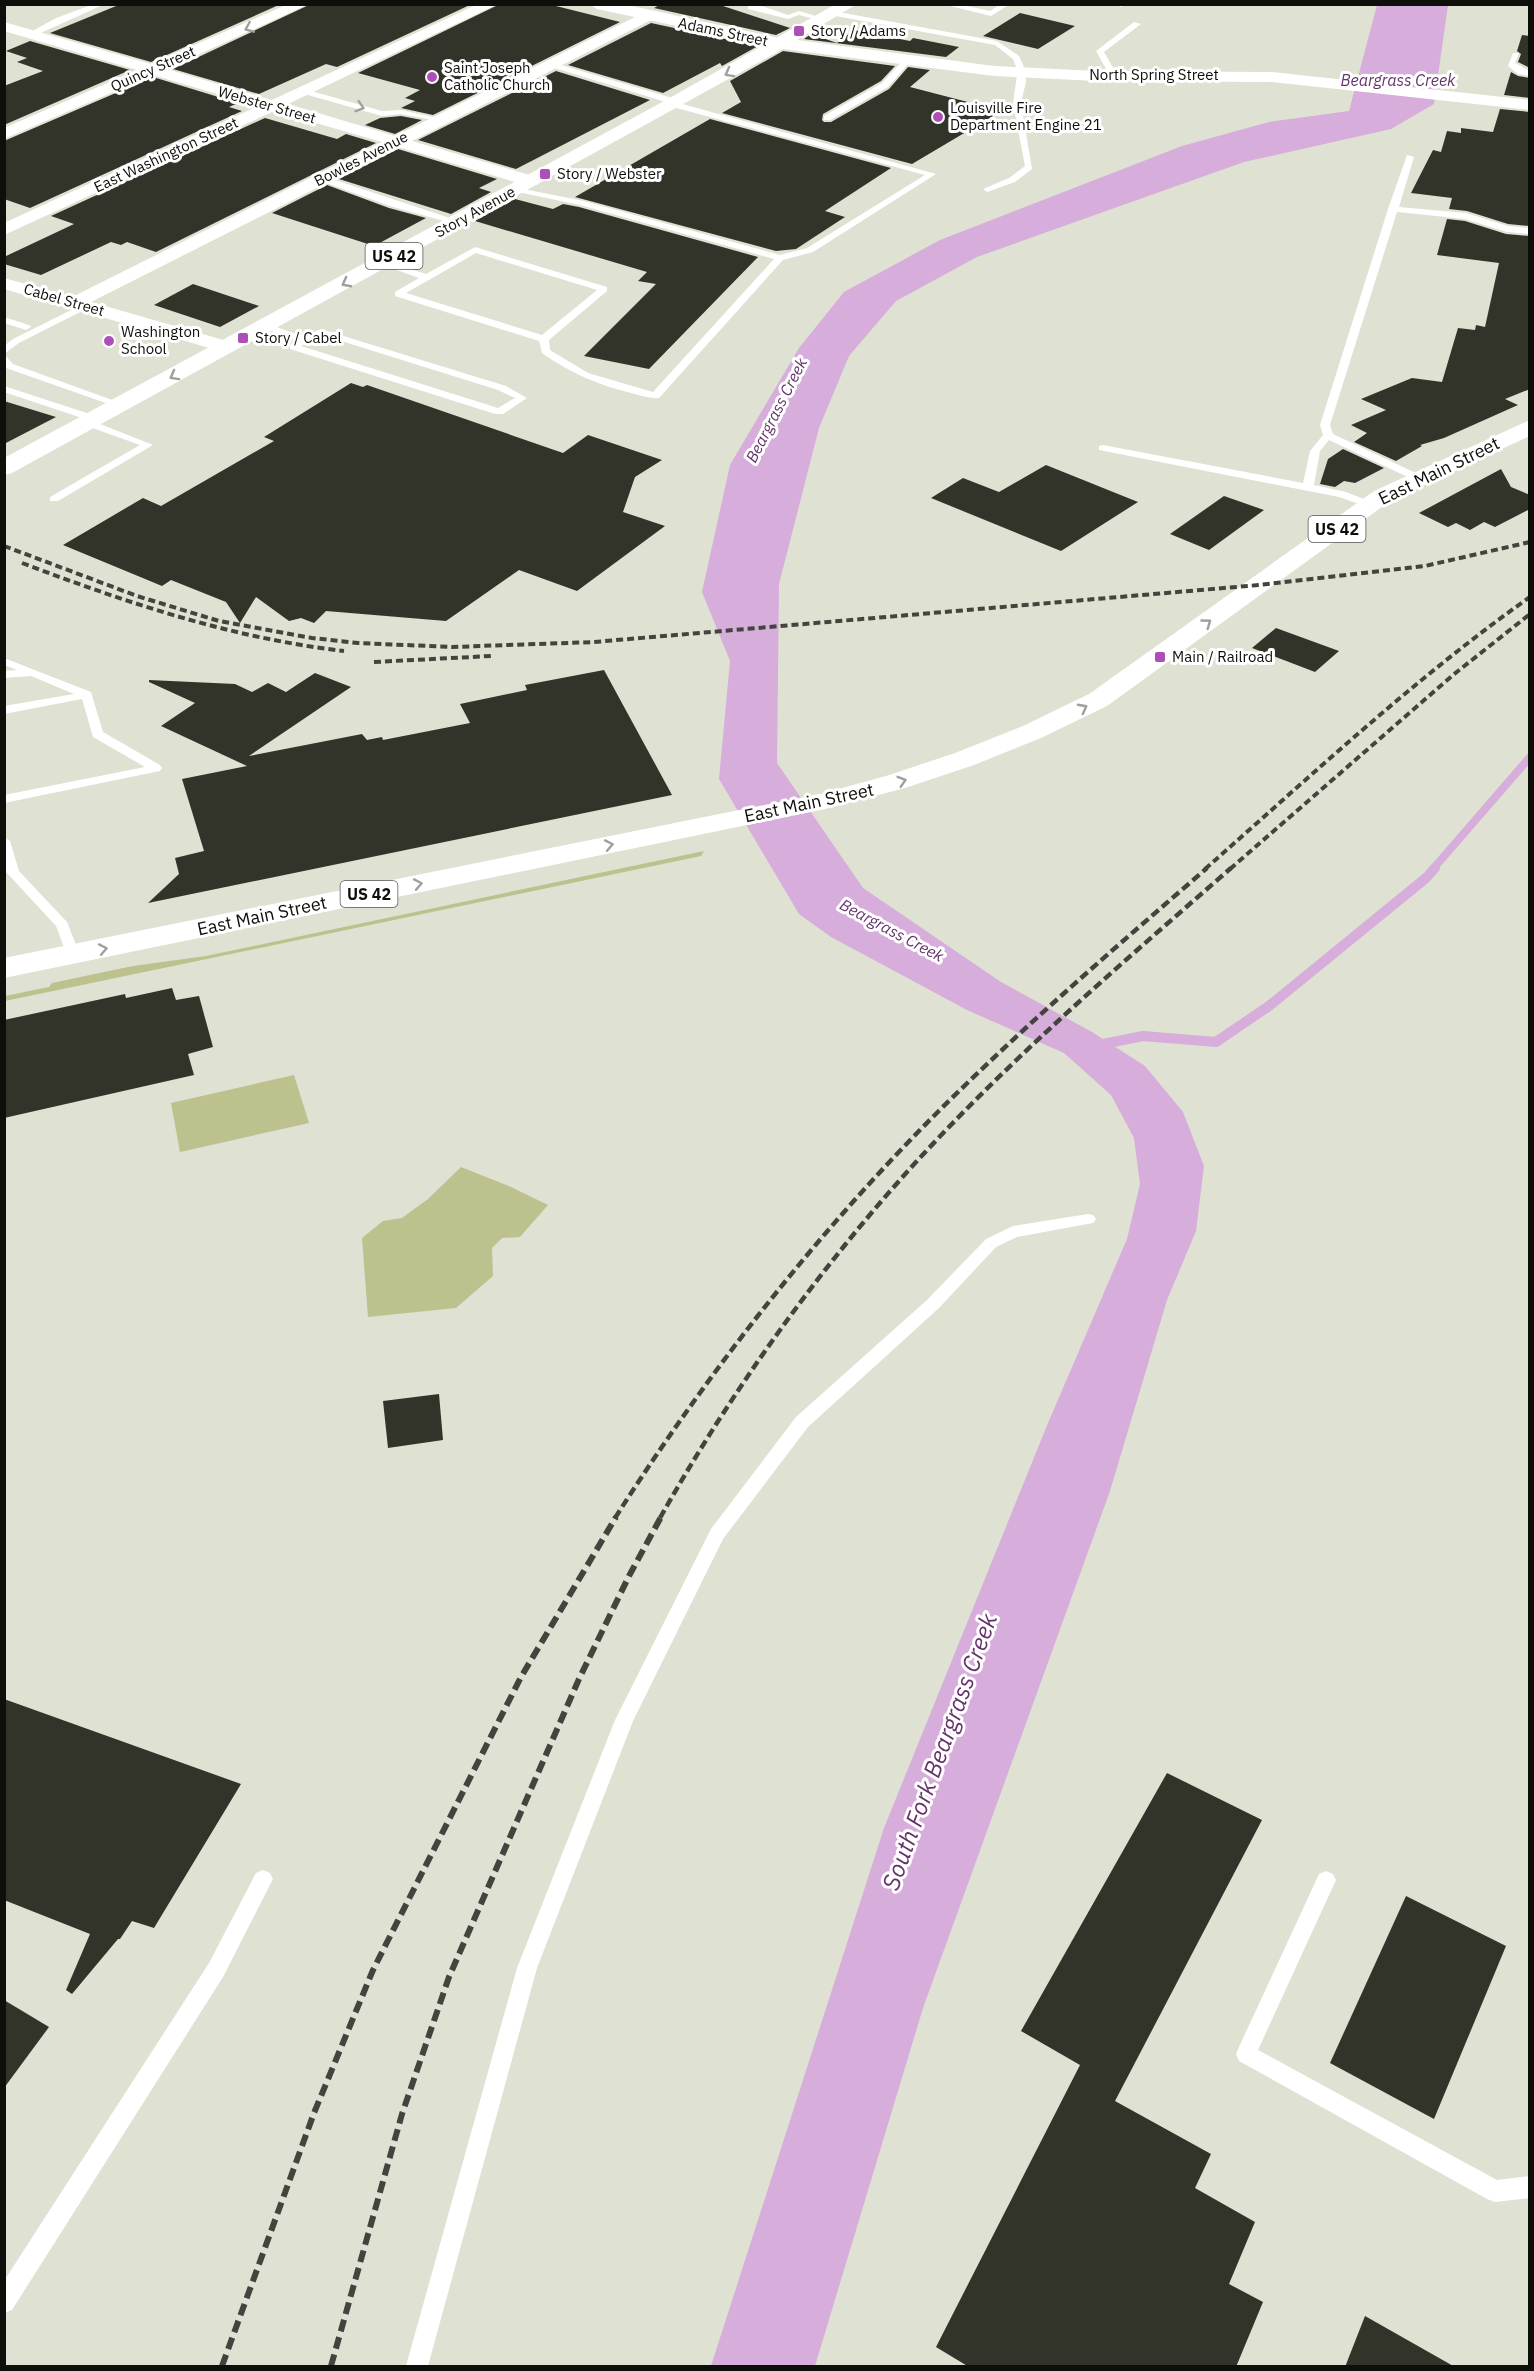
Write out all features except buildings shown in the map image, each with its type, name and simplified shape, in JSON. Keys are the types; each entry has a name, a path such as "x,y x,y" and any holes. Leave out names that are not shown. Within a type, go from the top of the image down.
{"main road":[{"name":"Adams Street","path":"597,4 779,43"},
{"name":"Story Avenue","path":"4,468 458,222 849,4"},
{"name":"North Spring Street","path":"779,43 907,61 1019,73 1114,76 1219,75 1340,83 1530,105"},
{"name":"East Main Street","path":"4,968 825,801 923,774 988,751 1056,723 1098,700 1382,496 1530,427"}],"street":[{"name":"Quincy Street","path":"4,134 302,4"},
{"name":"East Washington Street","path":"4,230 491,4"},
{"name":"Bowles Avenue","path":"79,304 439,119 648,16"},
{"name":"Webster Street","path":"4,26 395,142 524,185"},
{"name":"Cabel Street","path":"4,283 228,347"}],"lane":[{"path":"31,34 59,20 102,4"},
{"path":"752,4 751,7 788,16 799,13 828,16 997,43 1016,58 1020,67 1022,82 1017,103 1029,167 1012,180 987,189"},
{"path":"790,4 804,8 799,13"},
{"path":"945,4 991,14 1007,4"},
{"path":"1114,76 1100,51 1137,24"},
{"path":"1516,55 1511,64 1521,72 1530,74"},
{"path":"827,118 885,85 907,61"},
{"path":"524,185 780,258 810,250 932,174 674,103 551,64"},
{"path":"304,91 382,114 401,111 439,119"},
{"path":"1410,157 1325,425 1328,436 1418,478"},
{"path":"332,182 393,204 458,222"},
{"path":"1392,209 1466,216 1507,229 1530,231"},
{"path":"475,249 604,289 544,339 398,294 475,249"},
{"path":"544,339 545,351 570,369 593,380 655,396 780,258"},
{"path":"382,263 427,277"},
{"path":"4,338 79,304"},
{"path":"4,351 16,341 79,304"},
{"path":"4,320 26,327"},
{"path":"266,326 304,340 321,332 502,388 522,398 498,411 293,347 304,340"},
{"path":"4,357 9,366 121,405"},
{"path":"4,389 148,445 54,499"},
{"path":"1308,487 1317,447 1323,438 1328,436"},
{"path":"1103,448 1341,494 1370,505"},
{"path":"4,661 87,695"},
{"path":"4,675 32,672"},
{"path":"4,710 87,695"},
{"path":"4,799 156,768 97,734 87,695"},
{"path":"4,841 13,872 63,925 73,955"},
{"path":"417,2367 527,1968 624,1720 717,1534 802,1422 933,1304 991,1243 1014,1232 1049,1224 1088,1219"},
{"path":"4,2302 216,1970 263,1879"},
{"path":"1326,1880 1246,2054 1495,2191 1530,2187"}],"green space":[{"path":"704,851 701,856 5,1001 5,996 49,987 52,983 133,966 206,956"},
{"path":"294,1075 309,1123 180,1152 171,1103"},
{"path":"461,1167 548,1205 520,1237 502,1238 492,1248 493,1276 456,1308 368,1317 362,1238 383,1221 402,1218 428,1199"}],"water":[{"path":"1377,5 1448,5 1434,104 1391,129 1244,162 977,257 896,301 849,356 819,428 779,584 777,763 863,888 1001,982 1092,1032 1145,1066 1183,1112 1204,1166 1196,1231 1167,1300 1110,1491 923,2008 815,2366 711,2366 884,1828 1048,1423 1127,1239 1140,1184 1134,1138 1111,1095 1064,1053 967,1010 831,937 799,914 719,779 730,661 702,592 730,465 799,348 844,292 940,240 1182,146 1269,122 1349,111"}],"waterway":[{"path":"1433,869 1530,757"},
{"path":"1093,1046 1143,1036 1216,1042 1269,1006 1426,878 1435,868"}],"railway":[{"path":"4,546 137,596 219,621 312,638 358,643 452,647 594,642 1259,585 1425,566 1530,542"},
{"path":"22,563 101,592 220,628 344,651"},
{"path":"1205,869 1405,694 1487,628 1530,597"},
{"path":"1230,869 1453,675 1530,614"},
{"path":"374,662 491,656"},
{"path":"615,1518 720,1366 796,1268 836,1221 953,1096 1024,1029 1207,868"},
{"path":"660,1518 714,1427 774,1338 838,1253 907,1172 1024,1053 1231,868"},
{"path":"222,2366 314,2113 373,1970 521,1677 616,1517"},
{"path":"331,2366 402,2114 449,1977 579,1679 629,1576 661,1517"}],"place":[{"name":"Story / Adams","path":"799,31"},
{"name":"Saint Joseph Catholic Church","path":"432,77"},
{"name":"Louisville Fire Department Engine 21","path":"938,117"},
{"name":"Story / Webster","path":"545,174"},
{"name":"Story / Cabel","path":"243,338"},
{"name":"Washington School","path":"109,341"},
{"name":"Main / Railroad","path":"1160,657"}],"water label":[{"name":"Beargrass Creek","path":"1398,80"},
{"name":"Beargrass Creek","path":"776,410"},
{"name":"Beargrass Creek","path":"892,930"},
{"name":"South Fork Beargrass Creek","path":"940,1752"}]}
